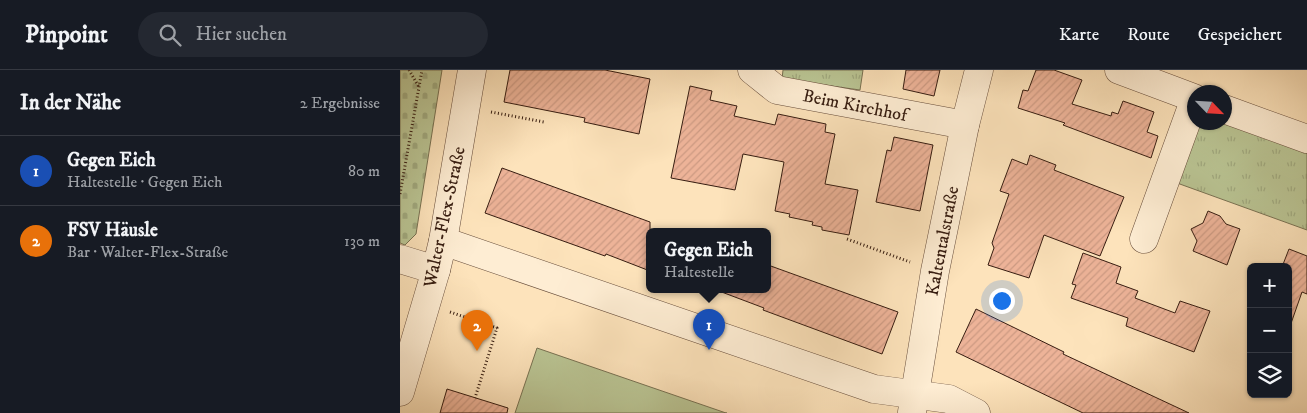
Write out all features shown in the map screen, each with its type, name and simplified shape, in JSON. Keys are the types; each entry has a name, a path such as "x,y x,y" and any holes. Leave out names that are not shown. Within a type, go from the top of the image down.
{"street":[{"name":"Walter-Flex-Straße","path":"400,392 443,241 472,70"},
{"name":"Beim Kirchhof","path":"752,70 777,90 965,126"},
{"name":"Kaltentalstraße","path":"913,404 935,270 978,70"},
{"path":"1119,70 1187,97"},
{"path":"1232,112 1307,139"},
{"path":"1144,239 1187,119"},
{"path":"443,241 913,404 949,399 976,413"},
{"path":"400,259 436,270"}],"path":[{"path":"409,70 419,87"},
{"path":"400,194 422,70"},
{"path":"466,108 544,122"},
{"path":"847,240 935,270"},
{"path":"426,304 497,328 474,398"}],"green space":[{"path":"400,70 442,70 416,234 405,245 400,243"},
{"path":"783,70 863,70 860,90 782,79"},
{"path":"1232,125 1307,151 1307,230 1177,183 1196,130 1232,130"},
{"path":"537,348 726,413 515,413"}],"building":[{"path":"510,70 605,70 650,79 639,134 584,122 585,118 504,102"},
{"path":"906,70 940,70 934,96 903,89"},
{"path":"1036,70 1054,70 1082,80 1072,104 1111,116 1112,112 1118,114 1123,101 1154,112 1147,132 1158,136 1151,158 1063,125 1065,123 1018,108 1023,90 1028,91"},
{"path":"690,86 712,91 710,100 737,106 734,116 775,125 778,114 826,124 825,132 835,134 825,184 858,190 849,235 822,230 822,227 812,225 813,222 789,217 790,214 775,211 784,162 743,154 735,190 671,178"},
{"path":"894,137 933,145 920,211 876,202 887,150 891,151"},
{"path":"1030,155 1056,165 1054,170 1124,197 1100,256 1044,235 1029,278 988,265 994,248 992,243 1009,194 1000,191 1012,159 1027,165"},
{"path":"502,168 650,222 650,228 646,228 646,269 606,254 605,256 485,213"},
{"path":"1208,211 1220,216 1226,224 1240,229 1227,265 1193,251 1197,241 1191,229 1203,223"},
{"path":"1289,249 1307,256 1307,294 1302,292 1292,321 1292,263 1284,263"},
{"path":"1083,253 1121,267 1116,283 1138,291 1135,298 1175,313 1180,301 1210,311 1194,352 1126,326 1128,318 1071,298 1076,285 1072,284"},
{"path":"771,266 898,312 882,354 763,310 764,308 724,293 771,293"},
{"path":"976,309 1064,352 1063,354 1189,413 1083,413 956,352"},
{"path":"447,389 508,408 507,413 440,413"}],"place":[{"name":"Gegen Eich","path":"709,350"},
{"name":"FSV Häusle","path":"477,351"}]}
